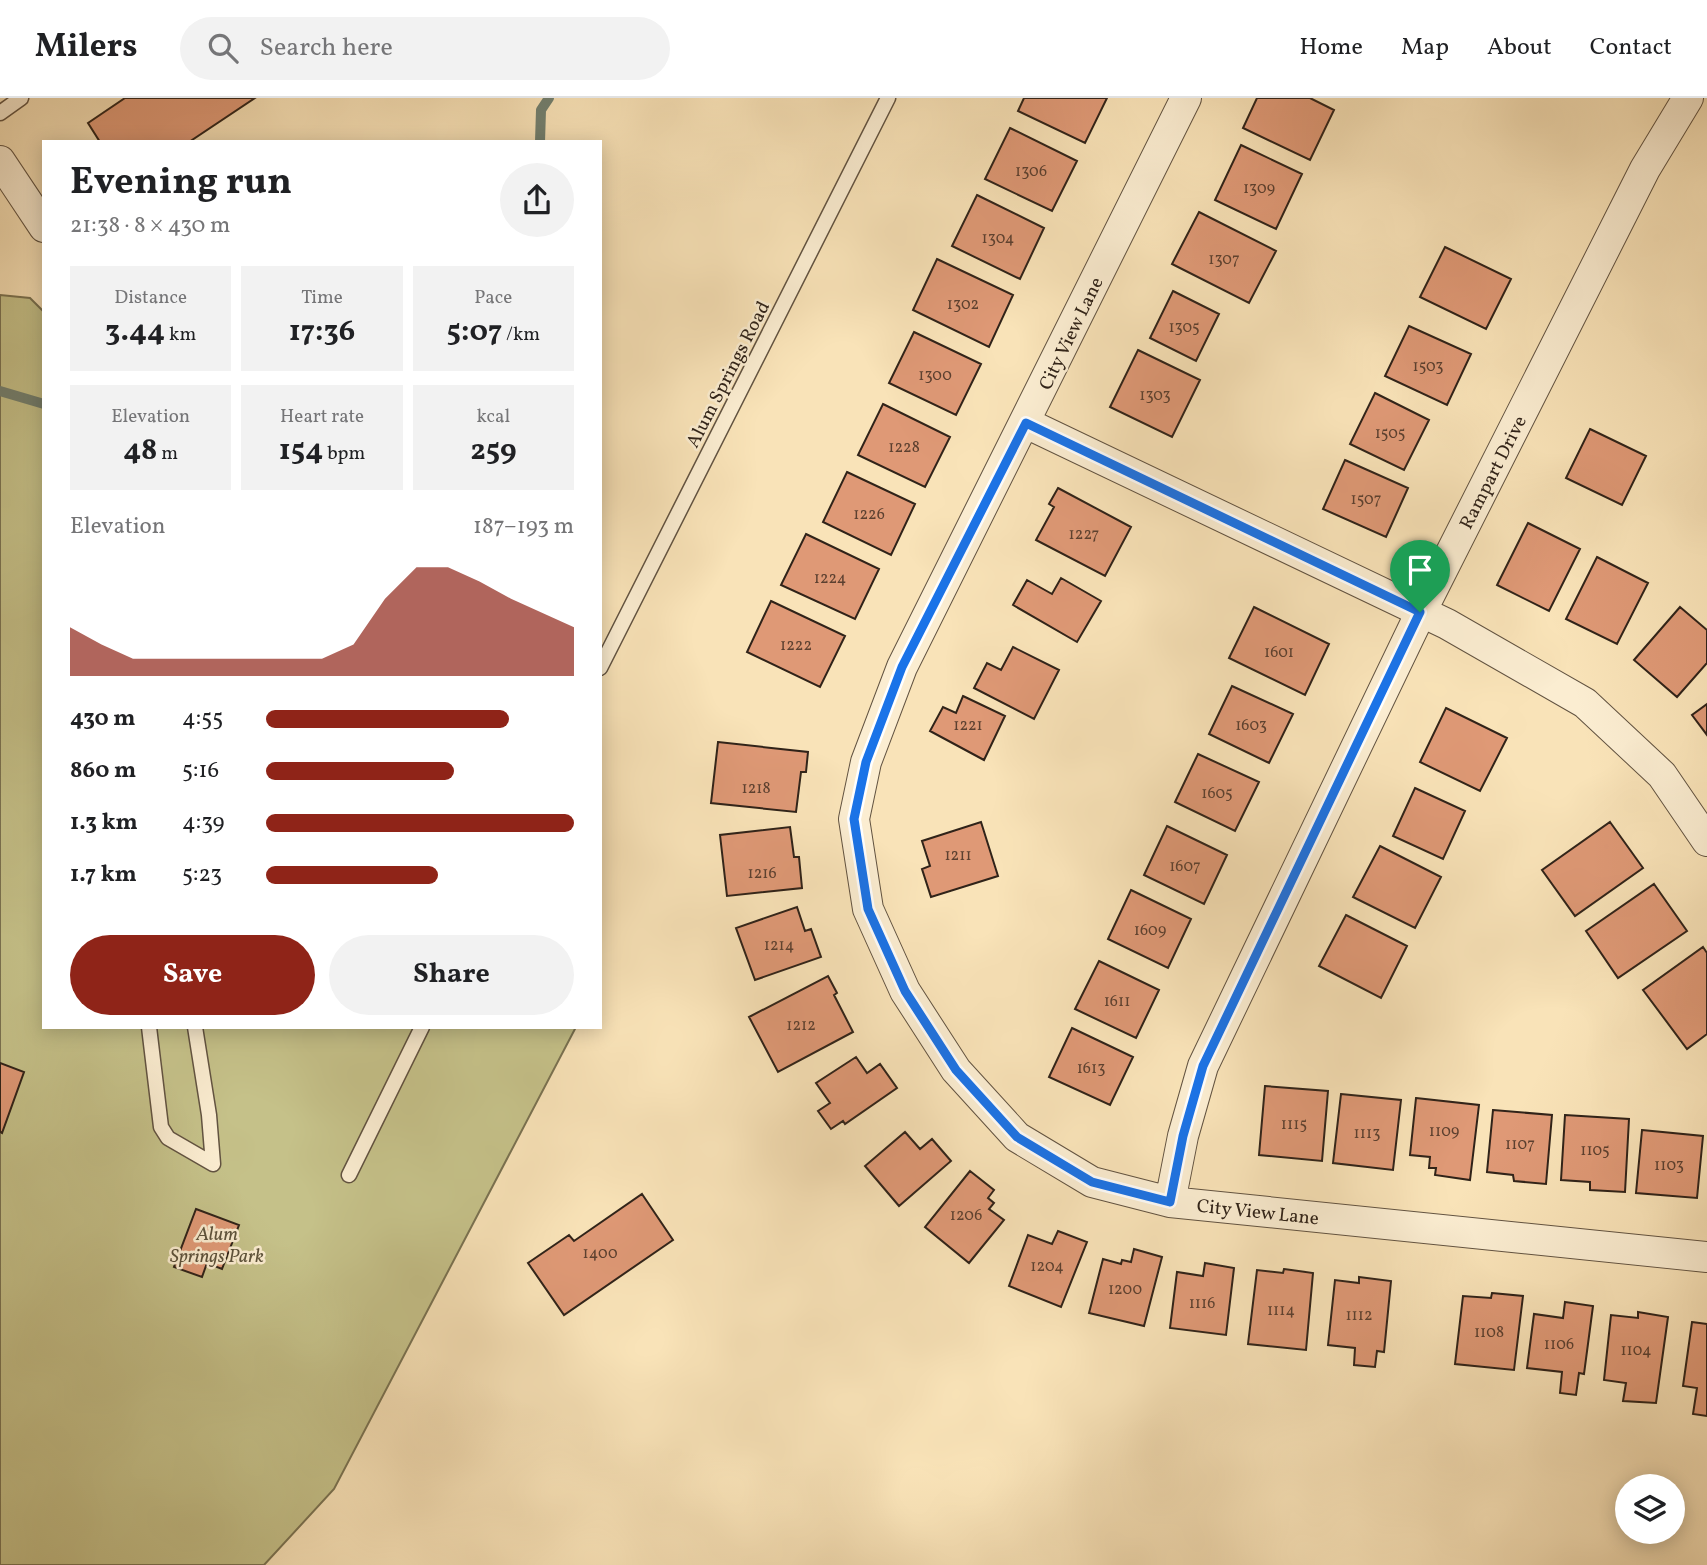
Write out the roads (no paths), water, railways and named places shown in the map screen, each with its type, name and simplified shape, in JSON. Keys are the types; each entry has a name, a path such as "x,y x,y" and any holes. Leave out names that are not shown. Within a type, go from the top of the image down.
{"street":[{"name":"City View Lane","path":"1186,98 902,667 866,762 854,819 868,909 905,991 956,1070 1017,1137 1092,1182 1170,1202 1707,1257"},
{"name":"Rampart Drive","path":"1170,1202 1183,1136 1203,1066 1420,612 1645,169 1688,98"},
{"path":"0,161 42,224"},
{"path":"1026,423 1447,624 1585,703 1662,775 1707,841"}],"lane":[{"path":"0,113 21,98"},
{"name":"Alum Springs Road","path":"602,664 888,98"},
{"path":"149,1029 161,1128 168,1138 213,1164 209,1115 195,1029"},
{"path":"349,1175 421,1029"}],"waterway":[{"path":"540,140 541,110 549,98"},
{"path":"0,391 42,403"}],"park label":[{"name":"Alum Springs Park","path":"217,1244"}]}
